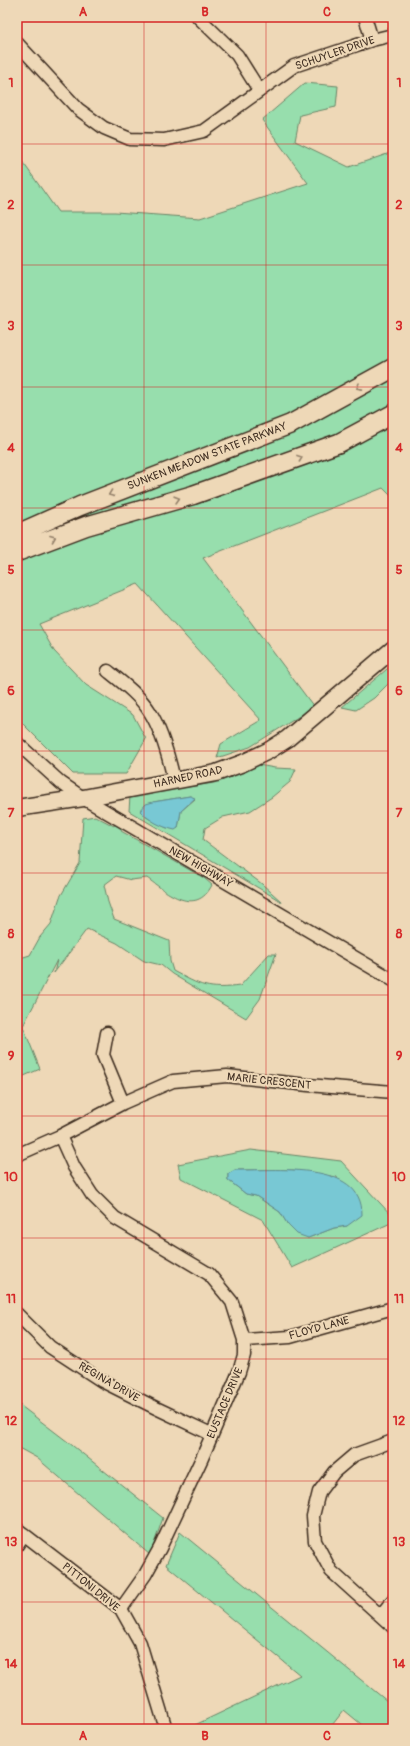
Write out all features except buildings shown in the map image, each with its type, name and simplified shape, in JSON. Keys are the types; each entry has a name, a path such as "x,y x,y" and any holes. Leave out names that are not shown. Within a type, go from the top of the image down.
{"highway":[{"name":"SUNKEN MEADOW STATE PARKWAY","path":"17,534 80,506 291,424 393,368"},
{"path":"17,552 86,526 193,495 339,444 393,414"}],"main road":[{"name":"HARNED ROAD","path":"17,808 83,798 216,773 243,763 268,751 287,739 393,649"}],"street":[{"path":"198,17 237,55 260,90"},
{"path":"365,17 372,40"},
{"name":"SCHUYLER DRIVE","path":"17,43 78,109 104,128 130,139 164,140 204,131 294,66 372,40 393,35"},
{"path":"108,671 131,689 150,712 167,750 174,780"},
{"name":"NEW HIGHWAY","path":"17,743 61,783 83,798 393,980"},
{"path":"107,1033 103,1055 123,1103"},
{"name":"MARIE CRESCENT","path":"17,1155 60,1136 123,1103 174,1081 227,1076 393,1092"},
{"name":"EUSTACE DRIVE","path":"60,1136 74,1167 92,1195 115,1218 209,1274 232,1302 244,1340 244,1355 239,1372 160,1548 145,1575 121,1609"},
{"name":"FLOYD LANE","path":"244,1340 290,1337 393,1308"},
{"name":"REGINA DRIVE","path":"17,1314 50,1347 102,1381 212,1434"},
{"path":"393,1441 354,1455 334,1472 319,1492 313,1516 315,1541 331,1571 393,1627"},
{"path":"17,1545 21,1532"},
{"name":"PITTONI DRIVE","path":"21,1532 121,1609 140,1643 166,1729"},
{"path":"381,1615 393,1600"}],"green space":[{"path":"305,83 338,86 336,107 300,115 295,141 349,167 393,152 393,362 319,403 17,528 17,154 58,212 115,212 200,218 308,183 262,120"},
{"path":"393,376 393,408 310,448 51,534 49,527"},
{"path":"393,423 393,498 383,488 203,558 314,707 250,747 217,758 221,744 261,720 138,584 39,624 54,651 86,685 133,715 146,739 126,774 73,774 17,718 17,557 232,491 305,464"},
{"path":"393,664 393,679 374,698 356,710 342,707"},
{"path":"253,764 275,768 296,769 290,782 272,797 250,811 223,817 205,828 203,840 262,884 282,902 129,811 130,796 214,783","holes":["190,796 195,799 181,811 178,828 167,828 146,817 153,802"]},
{"path":"95,816 114,826 115,824 122,827 121,831 204,878 212,885 205,895 198,900 190,901 172,895 147,878 131,880 116,876 104,885 114,919 169,941 170,961 173,971 205,986 240,986 269,954 276,954 260,999 246,1018 172,974 161,965 144,961 117,943 87,929 54,973 57,960 23,1026 40,1069 17,1079 17,959 30,955 40,937 51,924 60,897 80,863 83,818"},
{"path":"251,1150 341,1161 393,1217 393,1222 292,1268 263,1220 181,1178 178,1164","holes":["235,1170 293,1170 337,1177 347,1226 334,1228 308,1238 288,1225 280,1212 256,1196 246,1194 228,1180 228,1174"]},
{"path":"17,1403 163,1518 150,1555 37,1458 17,1447"},
{"path":"180,1532 393,1706 393,1729 367,1729 344,1710 329,1729 196,1729 195,1725 300,1675 166,1565"}],"water":[{"path":"190,796 195,798 181,811 178,828 175,830 156,823 140,811 146,804"},
{"path":"235,1170 291,1170 332,1176 348,1184 358,1197 362,1215 347,1226 334,1228 308,1238 297,1234 288,1225 280,1212 256,1196 246,1194 228,1180 228,1174"}]}
